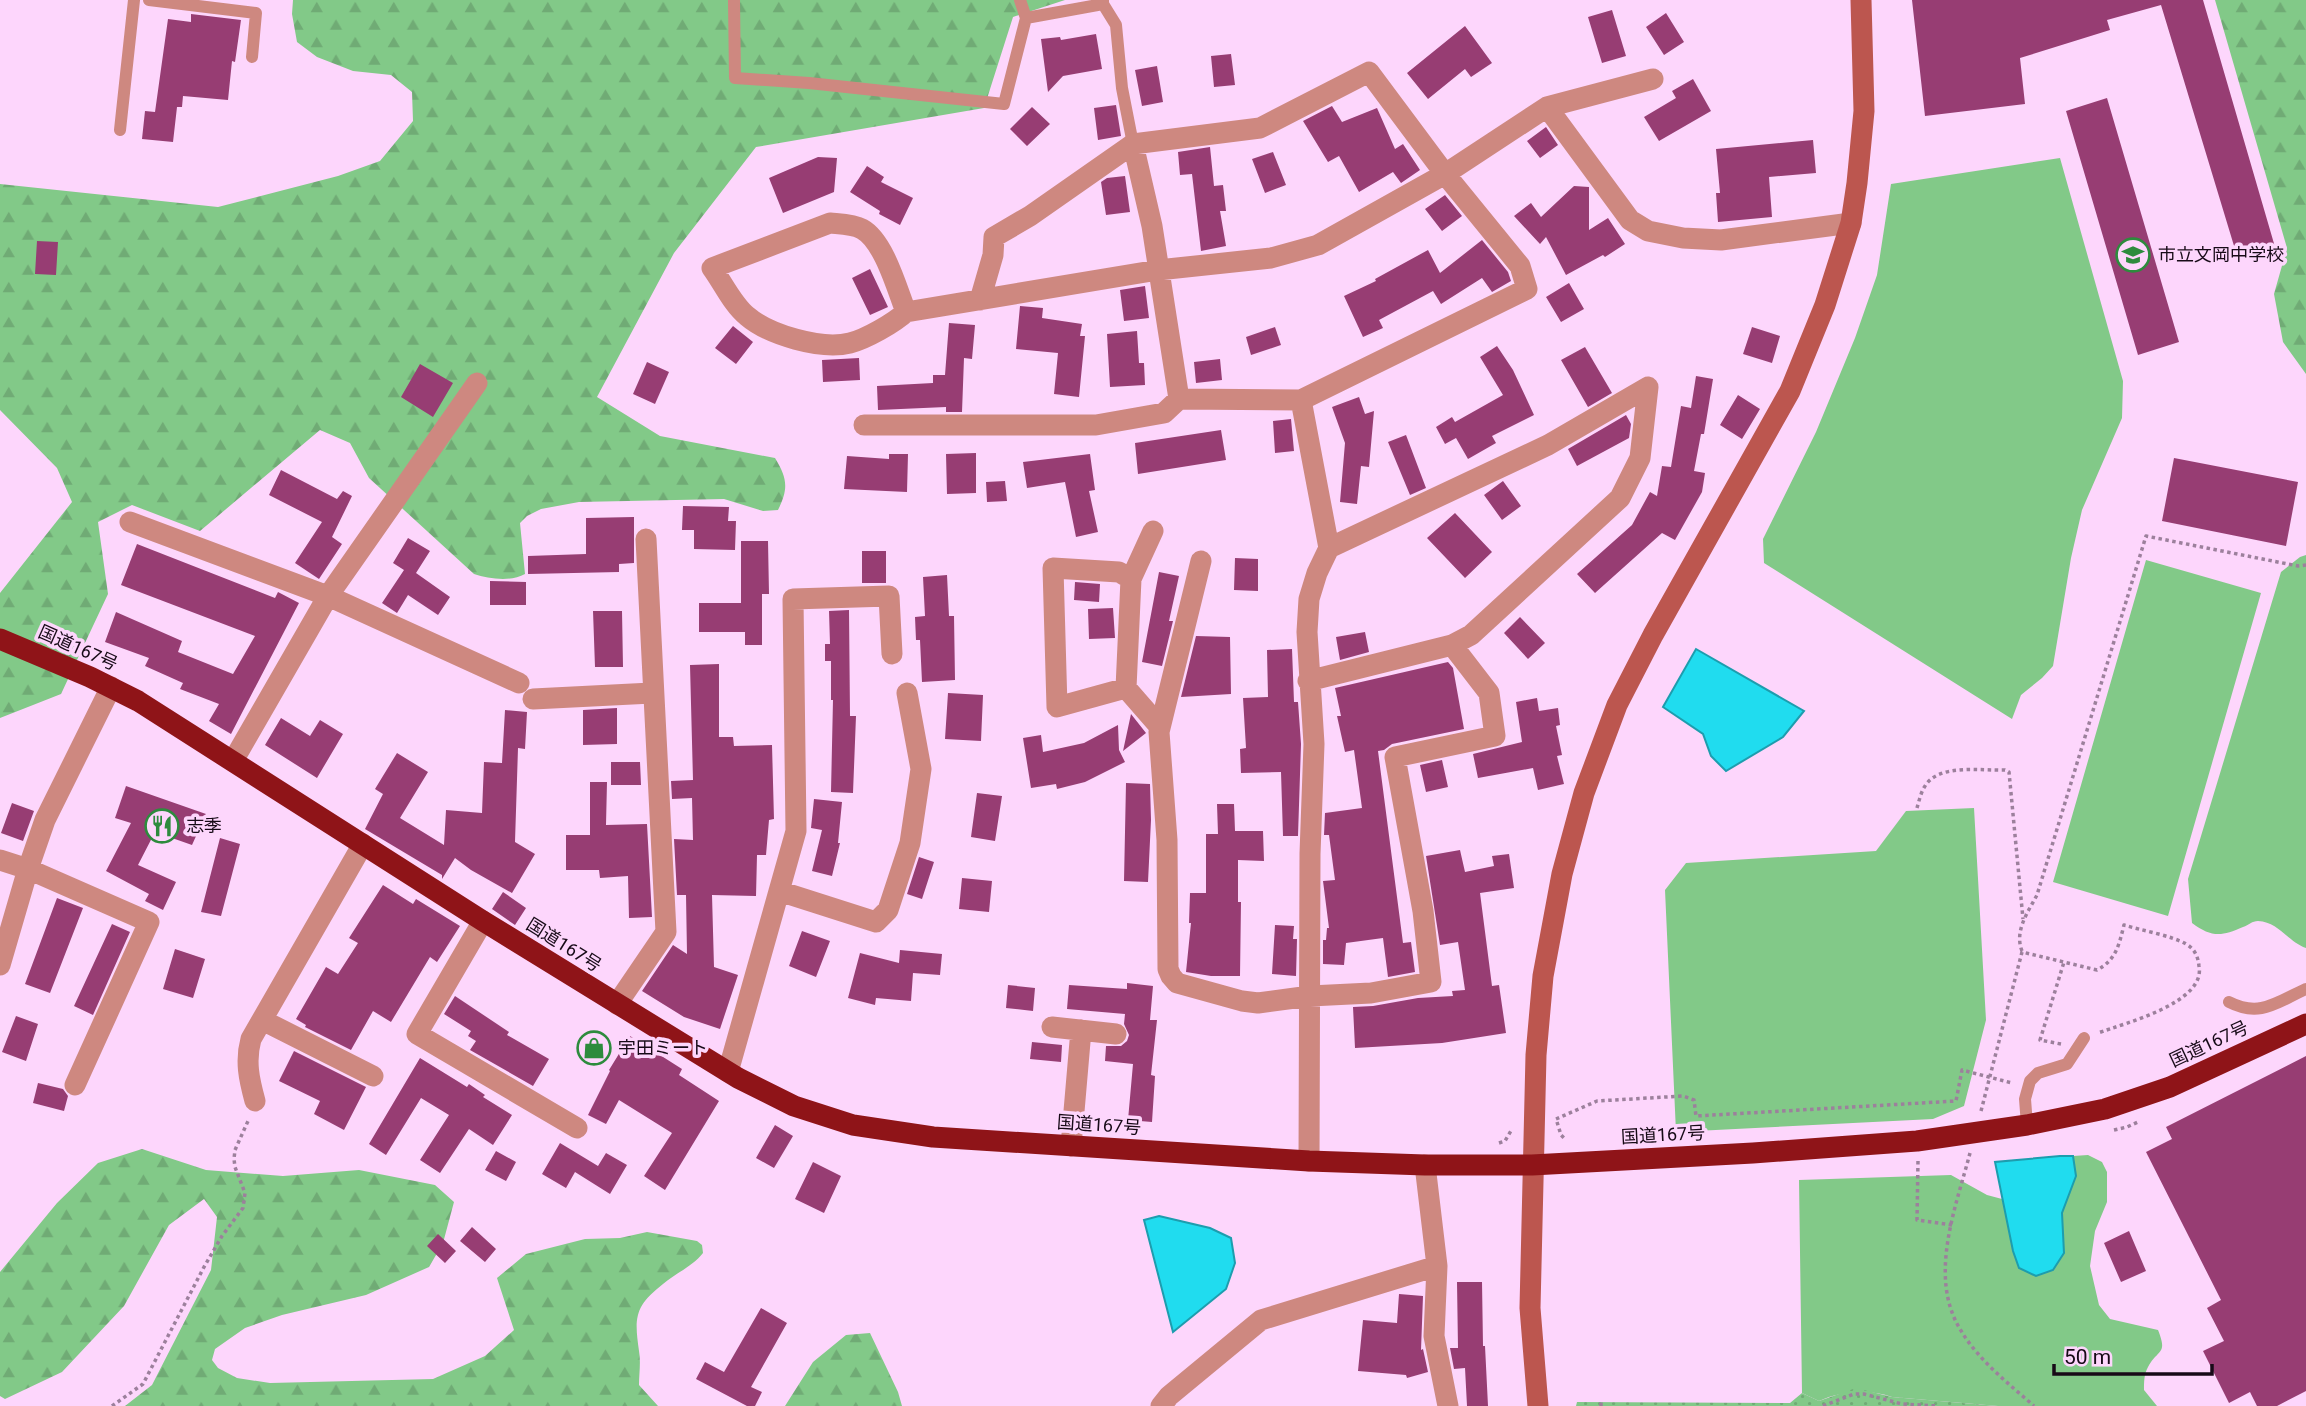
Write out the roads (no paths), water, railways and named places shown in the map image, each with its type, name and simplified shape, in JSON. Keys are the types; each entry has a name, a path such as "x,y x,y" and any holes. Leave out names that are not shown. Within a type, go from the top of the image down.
{"highway":[{"name":"国道167号","path":"0,639 138,701 483,921 728,1072 794,1106 853,1125 933,1138 1309,1161 1425,1165 1532,1165 1753,1153 1917,1141 2027,1125 2105,1109 2170,1087 2306,1024"}],"street":[{"path":"1538,1406 1530,1308 1536,1055 1543,976 1562,874 1584,793 1618,705 1653,635 1790,391 1825,305 1851,223 1857,183 1864,111 1861,0"},
{"path":"864,425 1096,425 1164,412 1179,399 1301,400 1527,289 1520,266 1369,72 1260,128 1133,144 1059,198 993,237 993,255 980,300"},
{"path":"906,312 880,247 864,230 849,225 830,223 712,268 746,315 773,333 823,344 850,343 896,321 906,312 1158,270 1272,258 1318,245 1446,174 1547,107 1653,79"},
{"path":"1547,107 1630,220 1648,232 1683,238 1721,240 1851,223"},
{"path":"1133,144 1152,226 1179,399"},
{"path":"233,761 328,596 477,383"},
{"path":"1308,681 1452,645 1471,635 1619,498 1640,458 1648,387 1548,445 1329,548"},
{"path":"1301,400 1329,548 1309,599 1307,632 1314,744 1310,854 1309,1161"},
{"path":"130,522 328,596 526,691 652,693"},
{"path":"1153,531 1131,579 1126,688 1160,727"},
{"path":"617,1004 666,932 646,539"},
{"path":"1201,561 1160,727 1167,840 1168,969 1177,983 1258,1003 1310,996 1371,993 1432,982 1423,911 1395,757 1495,736 1489,693 1452,645"},
{"path":"1126,688 1057,706 1053,568 1119,572 1131,579"},
{"path":"728,1072 796,831 793,598 889,596 892,654"},
{"path":"0,965 45,820 111,687"},
{"path":"779,891 876,922 888,910 910,843 921,769 907,693"},
{"path":"255,1101 247,1069 247,1053 251,1039 363,844"},
{"path":"0,860 28,869 149,922 75,1084"},
{"path":"483,921 417,1034 577,1128"},
{"path":"262,1020 373,1076"},
{"path":"1052,1027 1116,1034"},
{"path":"1070,1146 1081,1030"},
{"path":"1425,1165 1437,1266 1434,1336 1448,1406"},
{"path":"1161,1406 1169,1396 1261,1320 1437,1266"}],"lane":[{"path":"120,130 134,0"},
{"path":"149,0 256,13 252,57"},
{"path":"734,0 735,78 809,83 1004,104 1026,19 1020,0"},
{"path":"1026,19 1103,2 1116,25 1122,88 1133,144"},
{"path":"2229,1002 2243,1009 2260,1009 2306,989"},
{"path":"2027,1125 2027,1087 2038,1073 2067,1064 2084,1038"}],"water":[{"path":"1696,649 1804,711 1783,737 1726,771 1711,756 1703,734 1663,707"},
{"path":"2073,1156 2076,1176 2062,1213 2064,1253 2053,1270 2036,1276 2019,1268 1995,1162"},
{"path":"1159,1216 1210,1228 1231,1238 1235,1263 1226,1289 1173,1332 1144,1220"}],"place":[{"name":"市立文岡中学校","path":"2133,255"},
{"name":"志季","path":"162,826"},
{"name":"宇田ミート","path":"594,1048"}]}
